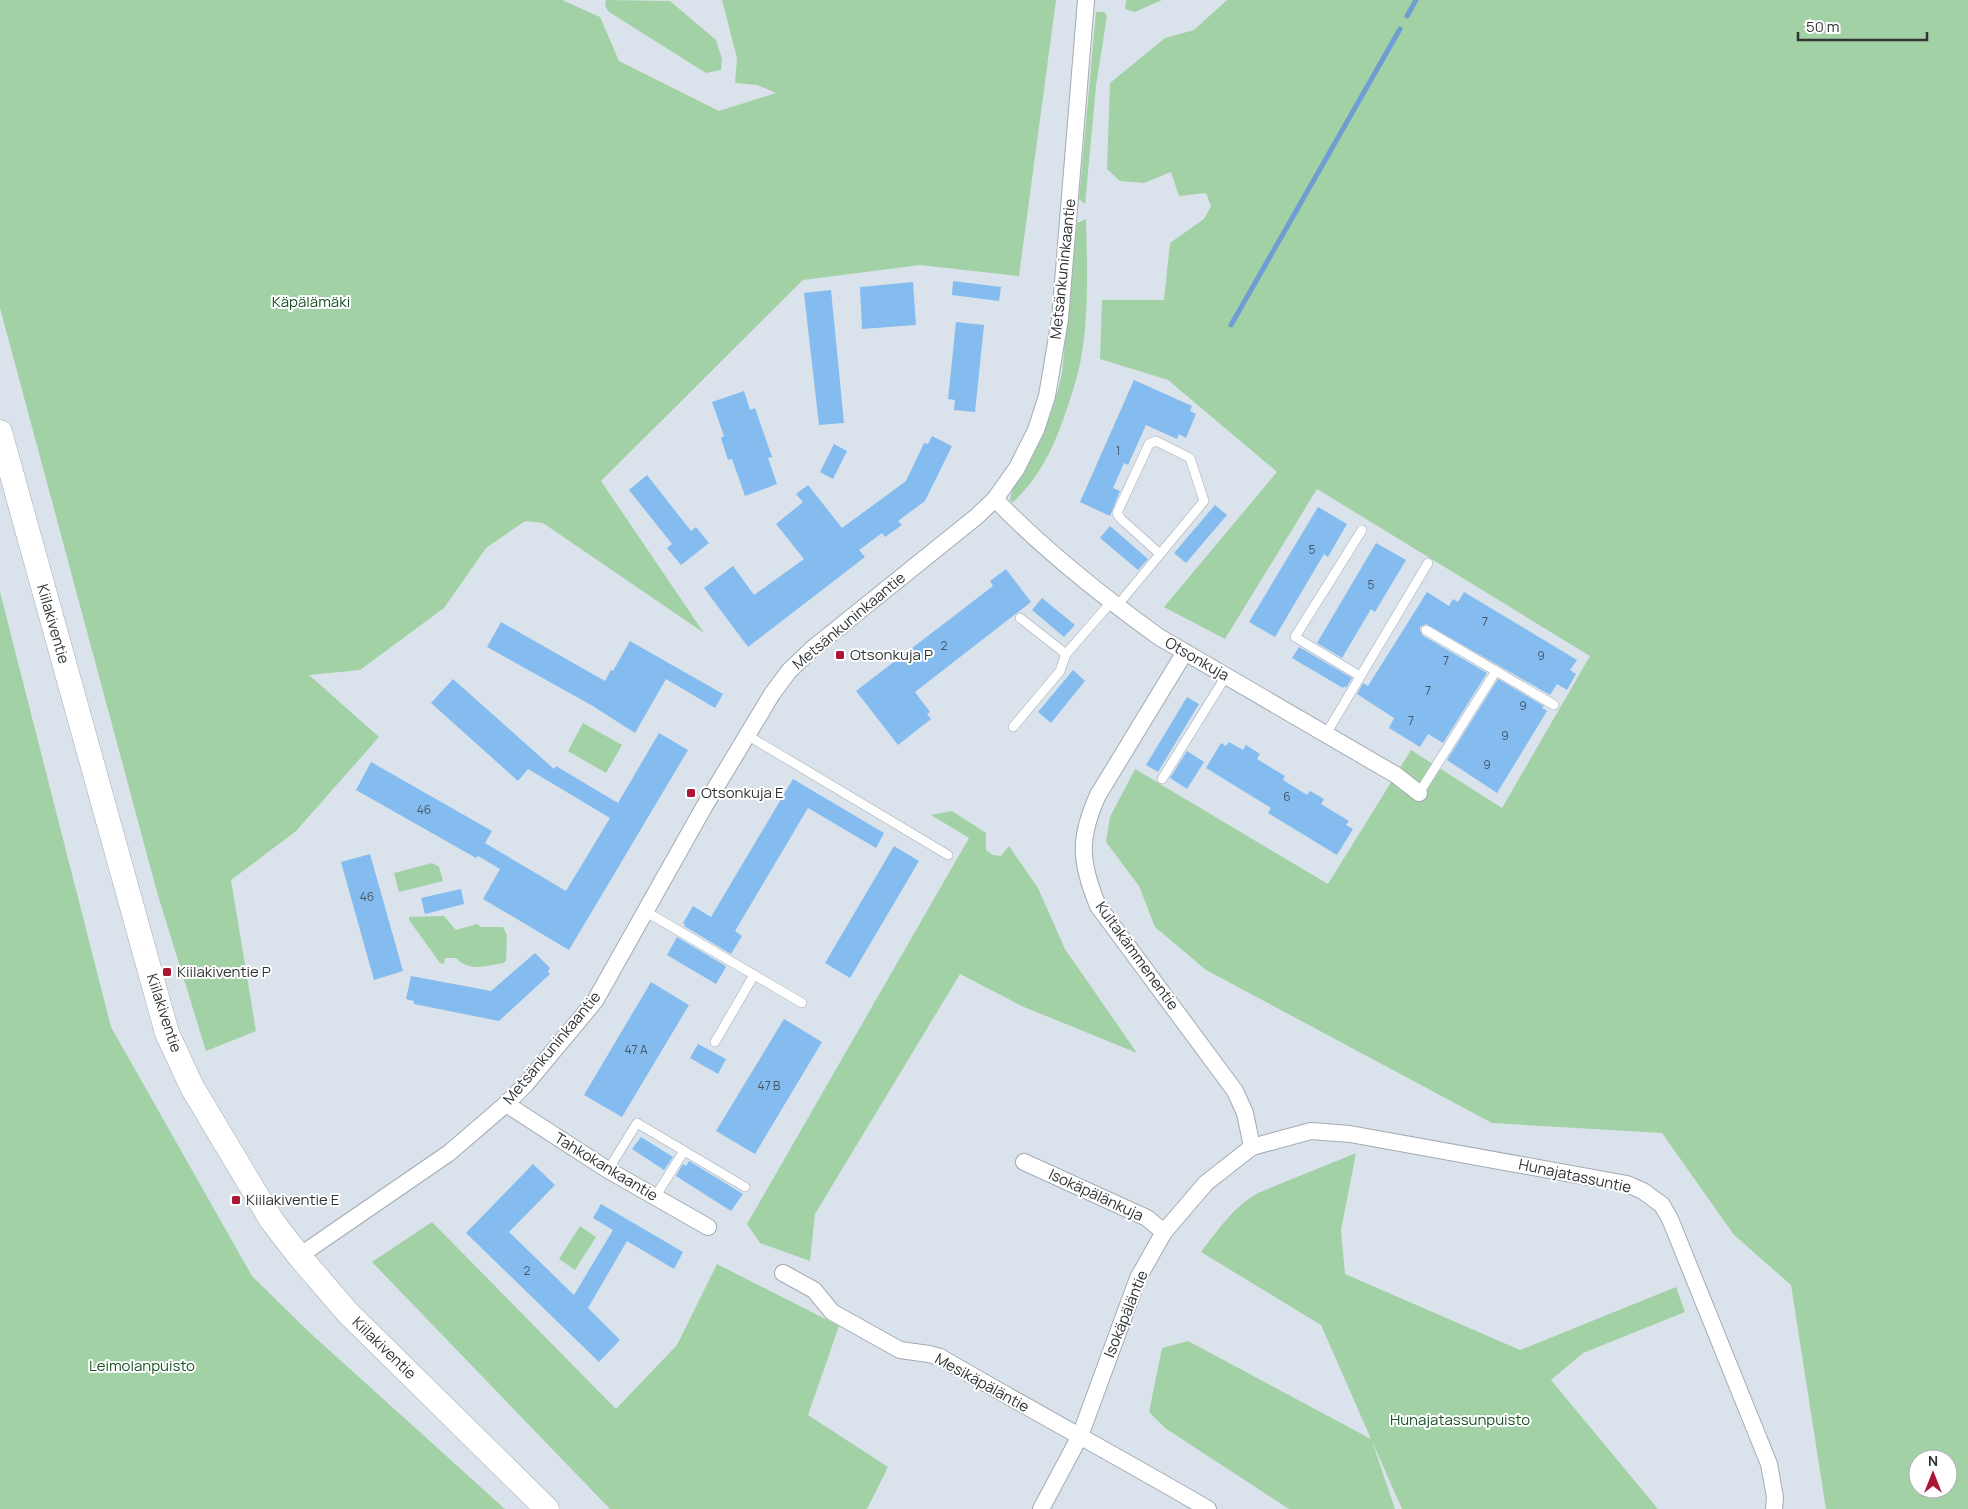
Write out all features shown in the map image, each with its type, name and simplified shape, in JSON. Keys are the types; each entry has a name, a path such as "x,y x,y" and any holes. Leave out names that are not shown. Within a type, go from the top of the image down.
{"street":[{"name":"Metsänkuninkaantie","path":"299,1256 449,1153 506,1104 526,1084 595,1001 704,807 772,694 789,671 812,649 976,517 995,499 1017,468 1036,430 1047,396 1060,320 1086,0"},
{"name":"Kiilakiventie","path":"0,432 167,1032 192,1087 272,1221 299,1256 348,1313 548,1509"},
{"name":"Otsonkuja","path":"995,499 1010,515 1114,604 1159,638 1396,775 1419,793"},
{"name":"Kultakämmenentie","path":"1185,652 1098,795 1088,816 1083,841 1084,862 1090,886 1098,906 1235,1091 1245,1113 1252,1147"},
{"name":"Tahkokankaantie","path":"506,1104 608,1170 708,1227"},
{"name":"Hunajatassuntie","path":"1252,1147 1310,1131 1350,1134 1627,1184 1643,1191 1662,1205 1670,1219 1769,1464 1775,1497 1774,1509"},
{"name":"Isokäpäläntie","path":"1041,1509 1080,1436 1138,1278 1164,1232 1206,1183 1252,1147"},
{"name":"Isokäpälänkuja","path":"1024,1162 1147,1218 1164,1232"},
{"name":"Mesikäpäläntie","path":"783,1273 814,1290 832,1312 891,1345 906,1351 940,1357 1053,1423 1080,1436 1208,1509"}],"lane":[{"path":"1012,727 1060,671 1066,654 1160,554 1204,501 1190,458 1156,441 1148,444 1117,513 1121,519 1160,554"},
{"path":"1360,676 1295,637 1362,530"},
{"path":"1326,734 1428,563"},
{"path":"1020,618 1066,654"},
{"path":"1426,630 1554,705"},
{"path":"1419,793 1496,671"},
{"path":"1162,779 1226,676"},
{"path":"747,735 948,855"},
{"path":"645,911 802,1003"},
{"path":"715,1042 754,975"},
{"path":"608,1170 637,1123 745,1187"},
{"path":"655,1197 684,1151"}],"green space":[{"name":"Käpälämäki","path":"0,0 562,0 600,17 619,61 719,111 776,93 757,85 735,83 737,58 722,0 1056,0 1019,276 920,265 803,280 601,481 704,633 543,523 525,521 486,548 444,608 360,670 309,675 379,737 296,831 231,880 256,1031 206,1051 157,892 0,308"},
{"path":"606,0 670,1 716,40 722,59 721,70 706,73 609,12 605,6"},
{"path":"1126,0 1162,0 1135,12 1125,9"},
{"path":"1227,0 1968,0 1968,1509 1826,1509 1791,1285 1734,1235 1662,1133 1492,1123 1206,970 1155,927 1139,886 1106,842 1110,817 1135,769 1328,884 1411,750 1502,808 1590,656 1317,489 1225,639 1164,607 1277,472 1168,380 1100,359 1102,300 1164,300 1170,243 1204,219 1211,206 1206,193 1179,196 1171,172 1144,183 1120,181 1107,169 1110,83 1165,38 1194,30"},
{"path":"1096,12 1104,12 1107,16 1096,86 1085,204 1079,199"},
{"path":"1086,219 1086,320 1076,380 1062,423 1048,456 1028,486 1012,503 1010,499 1012,490 1029,463 1043,434 1058,389 1062,373 1077,223"},
{"name":"Leimolanpuisto","path":"0,592 111,1027 252,1276 308,1331 505,1509 0,1509"},
{"path":"583,723 622,745 606,773 568,751"},
{"path":"952,811 986,833 986,850 993,855 1001,856 1009,846 1038,888 1065,949 1137,1053 1024,1007 960,974 815,1214 810,1261 760,1243 747,1224 969,838 931,815"},
{"path":"432,863 439,867 443,881 399,892 394,873"},
{"path":"444,916 456,930 477,924 481,927 503,927 507,935 506,961 478,967 466,965 456,958 445,958 444,964 440,963 409,920 409,917"},
{"name":"Hunajatassunpuisto","path":"1356,1153 1341,1230 1345,1274 1520,1350 1676,1287 1685,1312 1583,1353 1551,1380 1658,1509 1402,1509 1372,1441 1395,1509 1289,1509 1165,1428 1149,1412 1162,1348 1188,1341 1371,1439 1321,1325 1201,1252 1226,1220 1241,1205 1258,1193"},
{"path":"432,1222 616,1409 677,1345 717,1264 839,1326 808,1415 888,1467 867,1509 610,1509 372,1262"},
{"path":"580,1226 596,1237 575,1270 559,1259"}],"building":[{"path":"953,281 1001,287 999,301 952,295"},
{"path":"913,282 916,325 862,329 860,287"},
{"path":"831,290 844,423 819,425 804,293"},
{"path":"956,322 984,325 975,412 954,410 955,400 948,399"},
{"path":"1134,380 1192,406 1190,411 1196,414 1186,438 1179,434 1177,439 1146,425 1128,465 1124,463 1113,488 1120,491 1110,516 1080,502"},
{"path":"744,391 750,410 755,408 772,457 768,458 777,484 745,496 732,459 728,460 721,438 724,436 712,402"},
{"path":"932,436 952,446 925,501 898,521 902,525 885,537 882,533 859,550 865,557 748,647 704,588 733,566 754,595 804,559 776,524 803,502 796,494 808,485 842,528 906,481 924,443 928,444"},
{"path":"834,444 847,451 833,479 820,472"},
{"path":"647,475 691,531 696,527 709,543 681,565 667,548 672,544 629,490"},
{"path":"1215,505 1227,515 1186,563 1174,553"},
{"path":"1318,507 1347,524 1328,557 1324,554 1275,637 1249,622"},
{"path":"1110,526 1148,559 1138,570 1100,538"},
{"path":"1376,543 1406,560 1375,612 1371,609 1342,658 1317,643"},
{"path":"1006,569 1031,602 915,692 930,712 927,714 931,719 898,745 856,691 993,586 990,581"},
{"path":"1427,592 1449,606 1453,599 1458,602 1464,592 1577,660 1570,670 1576,674 1567,690 1557,684 1550,695 1426,624 1420,627 1422,635 1487,673 1443,743 1428,734 1420,747 1389,728 1394,718 1357,694 1363,683 1368,686"},
{"path":"1042,598 1075,625 1064,637 1032,610"},
{"path":"501,622 605,681 630,641 723,694 715,708 666,679 635,733 591,705 487,647"},
{"path":"1299,647 1352,678 1346,688 1292,658"},
{"path":"1073,670 1085,681 1051,723 1038,712"},
{"path":"453,679 554,769 556,766 618,803 659,733 688,750 569,950 483,899 500,869 478,856 476,858 356,790 371,762 492,831 485,843 566,891 610,818 528,769 518,781 431,703"},
{"path":"1498,679 1544,706 1542,708 1547,711 1497,793 1447,760"},
{"path":"1187,697 1199,704 1158,772 1146,765"},
{"path":"1229,742 1243,750 1246,745 1260,754 1257,759 1285,776 1283,780 1307,795 1310,791 1324,799 1321,804 1349,821 1346,825 1353,829 1337,855 1268,813 1271,808 1206,768 1221,743 1226,746"},
{"path":"1187,751 1204,762 1187,789 1170,778"},
{"path":"793,779 884,833 876,848 808,808 735,931 742,936 731,954 684,926 685,924 683,923 693,906 711,917"},
{"path":"894,846 919,861 850,978 825,963"},
{"path":"370,854 403,971 374,980 341,862"},
{"path":"461,889 464,904 425,914 421,898"},
{"path":"677,937 726,967 716,984 667,955"},
{"path":"535,953 550,968 548,972 550,974 499,1021 414,1004 414,1001 406,999 411,976 491,991"},
{"path":"651,982 689,1005 622,1117 584,1095"},
{"path":"784,1019 822,1042 755,1154 716,1131"},
{"path":"698,1044 726,1059 718,1074 690,1058"},
{"path":"641,1137 673,1157 664,1170 632,1149"},
{"path":"689,1161 743,1194 731,1211 676,1176 683,1164 686,1166"},
{"path":"533,1164 555,1185 509,1232 574,1295 613,1230 593,1218 601,1204 683,1252 674,1269 627,1241 588,1308 620,1340 599,1362 466,1233"}],"waterway":[{"path":"1407,16 1416,0"},
{"path":"1231,325 1400,29"}],"place":[{"name":"Otsonkuja P","path":"840,655"},
{"name":"Otsonkuja E","path":"691,793"},
{"name":"Kiilakiventie P","path":"167,972"},
{"name":"Kiilakiventie E","path":"236,1200"}]}
